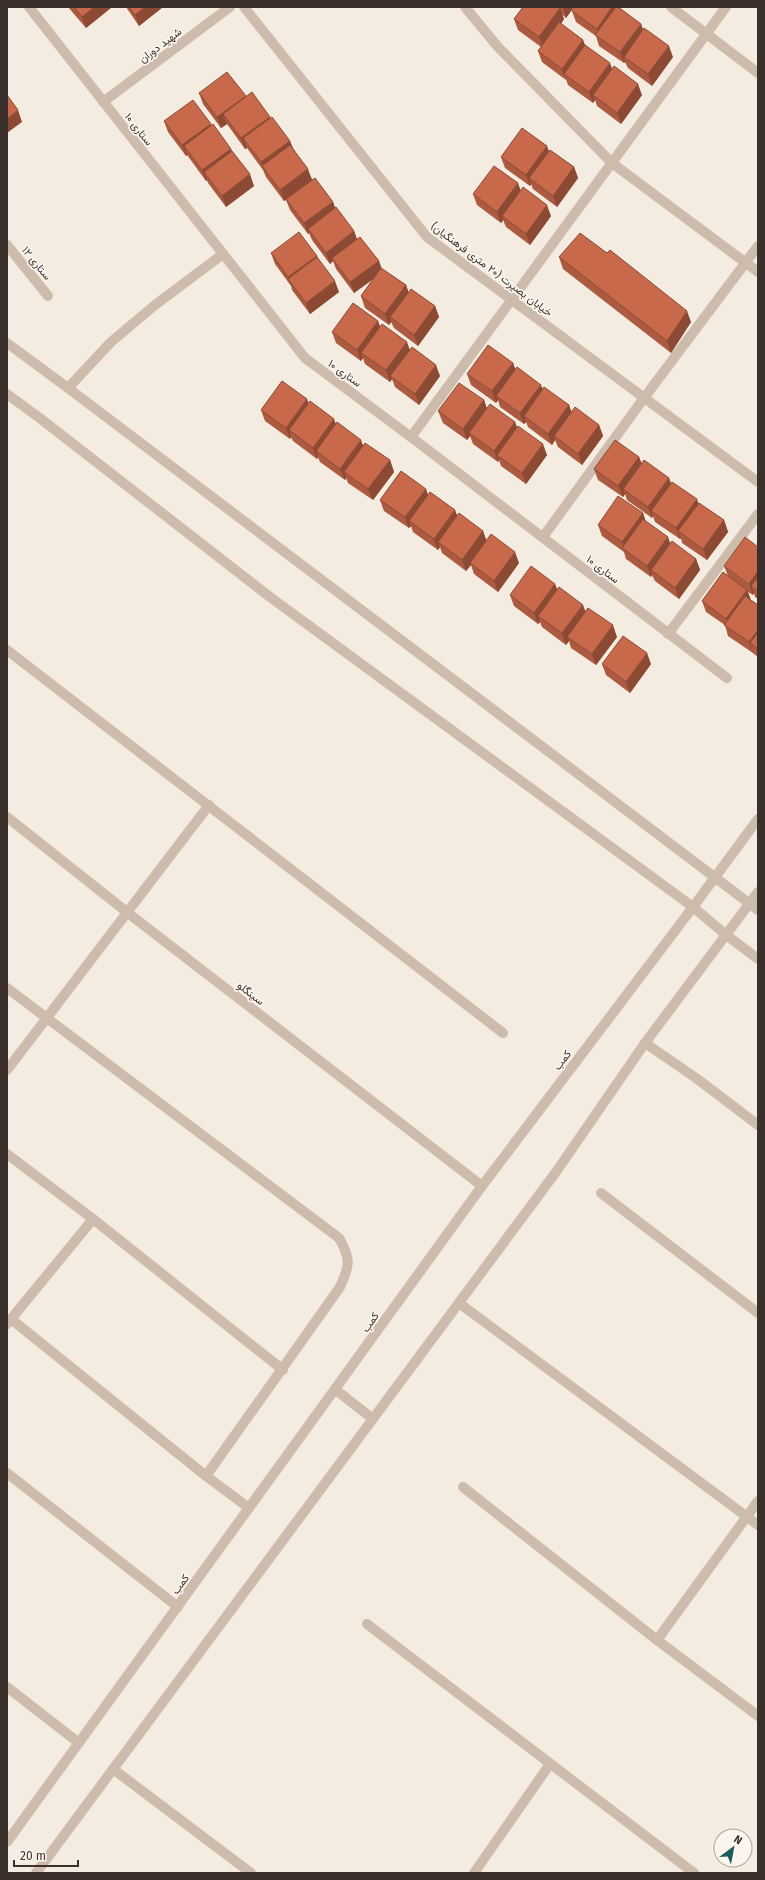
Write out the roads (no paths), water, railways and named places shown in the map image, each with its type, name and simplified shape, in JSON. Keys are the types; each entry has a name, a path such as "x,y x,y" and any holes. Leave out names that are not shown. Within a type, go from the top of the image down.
{"street":[{"name":"ستاری ۱۰","path":"29,7 305,358 411,437 726,678"},
{"name":"شهید دوران","path":"103,102 230,7"},
{"name":"خیابان بصیرت (۲۰ متری فرهنگیان)","path":"244,7 427,237 758,482"},
{"path":"465,7 498,47 612,163 758,272"},
{"path":"671,7 758,73"},
{"path":"411,437 726,7"},
{"name":"ستاری ۱۲","path":"7,245 48,296"},
{"path":"543,538 644,398 758,246"},
{"path":"68,388 112,342 155,305 223,254"},
{"path":"7,343 758,910"},
{"path":"7,394 277,601 694,907 725,934 758,959"},
{"path":"668,634 758,514"},
{"path":"7,650 503,1034"},
{"path":"7,1070 209,805"},
{"name":"سینگلو","path":"7,817 128,913 482,1186"},
{"name":"کمب","path":"7,1842 336,1390 482,1186 694,907 758,819"},
{"path":"36,1873 556,1172 645,1043 725,934 758,892"},
{"path":"7,988 339,1238 347,1252 348,1269 340,1287 283,1370 206,1476"},
{"path":"645,1043 696,1078 758,1125"},
{"path":"7,1154 93,1219 283,1370"},
{"path":"601,1193 758,1314"},
{"path":"93,1219 9,1322 249,1508"},
{"path":"459,1303 758,1525"},
{"path":"336,1390 373,1418"},
{"path":"7,1473 178,1606"},
{"path":"463,1487 657,1640 758,1716"},
{"path":"657,1640 758,1501"},
{"path":"367,1624 694,1873"},
{"path":"7,1687 79,1743"},
{"path":"474,1873 550,1764"},
{"path":"113,1769 251,1873"}]}
